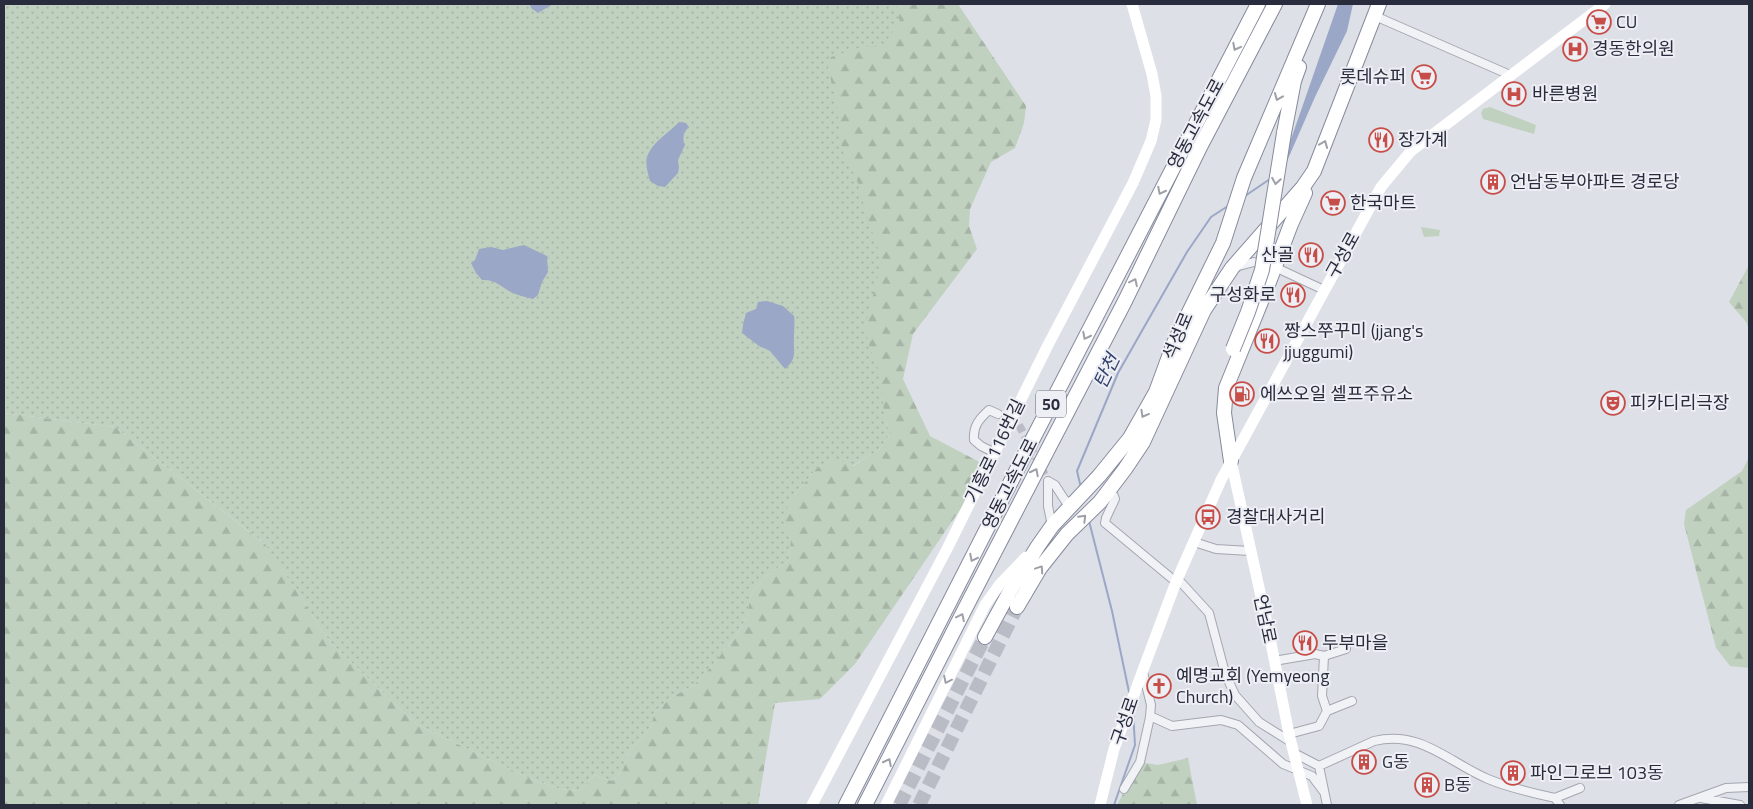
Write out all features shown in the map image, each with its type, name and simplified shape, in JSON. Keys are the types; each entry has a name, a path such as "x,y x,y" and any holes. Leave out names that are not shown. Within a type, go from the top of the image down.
{"highway":[{"name":"영동고속도로","path":"846,805 1258,4"},
{"name":"영동고속도로","path":"865,805 1125,301 1200,147 1275,4"},
{"name":"석성로","path":"985,637 1010,591 1038,546 1055,522 1095,481 1130,438 1156,392 1174,343 1222,243 1244,178 1318,4"},
{"path":"1231,461 1218,426 1216,403 1221,378 1248,312 1262,270 1294,81 1305,48 1324,4"},
{"name":"석성로","path":"1017,607 1040,568 1067,534 1100,502 1143,442 1204,310 1232,268 1304,187 1314,171 1377,10"},
{"path":"1231,461 1224,413 1226,388 1314,171"},
{"path":"1222,243 1233,253 1262,235"}],"main road":[{"name":"기흥로116번길","path":"812,805 948,547 1048,345 1134,183 1151,141 1156,120 1156,96 1152,74 1132,4"},
{"name":"구성로","path":"1100,805 1114,749 1176,580 1221,480 1381,187 1411,151 1605,4"},
{"name":"언남로","path":"1231,461 1291,743 1307,805"},
{"path":"886,805 985,605 1000,584 1038,546"}],"street":[{"path":"1377,10 1510,75"},
{"path":"1232,268 1254,262 1274,268 1324,290"},
{"path":"995,453 974,440 974,432 976,424 989,410 998,414"},
{"path":"1055,522 1048,506 1048,481 1055,485 1066,502 1072,501"},
{"path":"1108,491 1115,499 1105,523 1176,580 1209,613 1225,673 1235,695 1259,722 1291,743 1319,766 1327,805"},
{"path":"1194,542 1216,549 1250,551"},
{"path":"1274,661 1315,654 1324,656 1346,649"},
{"path":"1324,656 1322,696 1327,711"},
{"path":"1124,790 1140,762 1150,716 1151,705 1143,670"},
{"path":"1291,743 1319,726 1327,711 1352,701"},
{"path":"1150,716 1172,726 1221,720 1238,725 1283,764 1312,776 1324,792"},
{"path":"1319,766 1374,741 1402,738 1422,744 1486,778 1503,784 1556,798 1580,788"},
{"path":"1679,805 1726,788 1749,787"},
{"path":"1556,798 1560,805"},
{"path":"1699,798 1740,805"}],"green space":[{"path":"4,4 923,4 899,311 885,420 890,434 878,451 853,466 836,460 817,468 791,499 789,560 766,576 751,593 747,617 736,636 710,668 694,685 672,697 655,712 650,729 629,752 623,770 612,781 595,775 579,791 560,789 526,777 416,724 330,642 264,543 115,427 4,413"},
{"path":"896,4 958,4 1026,106 1024,123 1015,148 991,162 970,209 969,226 977,249 913,334 903,379 930,436 989,467 855,664 820,699 775,703 758,805 4,805 4,413 115,427 265,544 330,642 416,724 526,777 560,789 579,791 595,775 612,781 623,770 629,752 650,729 655,712 672,697 694,685 710,668 736,636 747,617 751,593 766,576 789,560 791,537 782,519 791,499 817,468 836,459 854,466 878,451 890,434 885,420 879,371 869,345 865,327 882,260 866,214 857,180 842,150 836,101 828,68 831,57 858,48 883,45 900,22"},
{"path":"1490,107 1536,125 1534,134 1483,119 1481,113 1483,109"},
{"path":"1421,227 1440,230 1439,236 1424,237"},
{"path":"1749,265 1749,329 1746,322 1729,302"},
{"path":"1749,457 1749,668 1730,666 1716,648 1684,524 1686,510 1742,471"},
{"path":"1188,758 1197,805 1117,805 1140,762 1158,765"}],"water":[{"path":"530,4 553,4 538,13 531,8"},
{"path":"1338,4 1353,4 1347,31 1315,97 1281,175 1269,180 1282,165"},
{"path":"679,122 686,123 689,127 685,131 685,145 678,160 678,173 665,187 658,186 650,181 646,160 649,152 657,142"},
{"path":"524,245 547,256 548,272 542,282 538,295 533,299 512,292 493,281 482,280 471,263 475,260 479,249 491,247 503,250"},
{"path":"767,301 783,306 794,316 794,354 792,361 785,369 770,351 759,346 742,333 746,313 756,309 758,302"}],"waterway":[{"name":"탄천","path":"1245,196 1270,179"},
{"name":"탄천","path":"1081,488 1077,471 1118,373 1187,252 1211,217 1228,206"},
{"name":"탄천","path":"1089,521 1112,611 1129,692"},
{"name":"탄천","path":"1114,805 1135,745 1133,711"}],"tunnel":[{"path":"998,414 1018,423 1048,481"},
{"path":"919,805 1017,607"},
{"path":"899,805 985,637"}],"place":[{"name":"CU","path":"1599,22"},
{"name":"경동한의원","path":"1575,49"},
{"name":"롯데슈퍼","path":"1424,77"},
{"name":"바른병원","path":"1514,94"},
{"name":"장가계","path":"1381,140"},
{"name":"언남동부아파트 경로당","path":"1493,182"},
{"name":"한국마트","path":"1333,203"},
{"name":"산골","path":"1311,255"},
{"name":"구성화로","path":"1293,295"},
{"name":"짱스쭈꾸미 (jjang's jjuggumi)","path":"1267,341"},
{"name":"에쓰오일 셀프주유소","path":"1242,394"},
{"name":"피카디리극장","path":"1613,403"},
{"name":"경찰대사거리","path":"1208,517"},
{"name":"두부마을","path":"1305,643"},
{"name":"예명교회 (Yemyeong Church)","path":"1159,686"},
{"name":"G동","path":"1364,762"},
{"name":"파인그로브 103동","path":"1513,773"},
{"name":"B동","path":"1427,785"}]}
